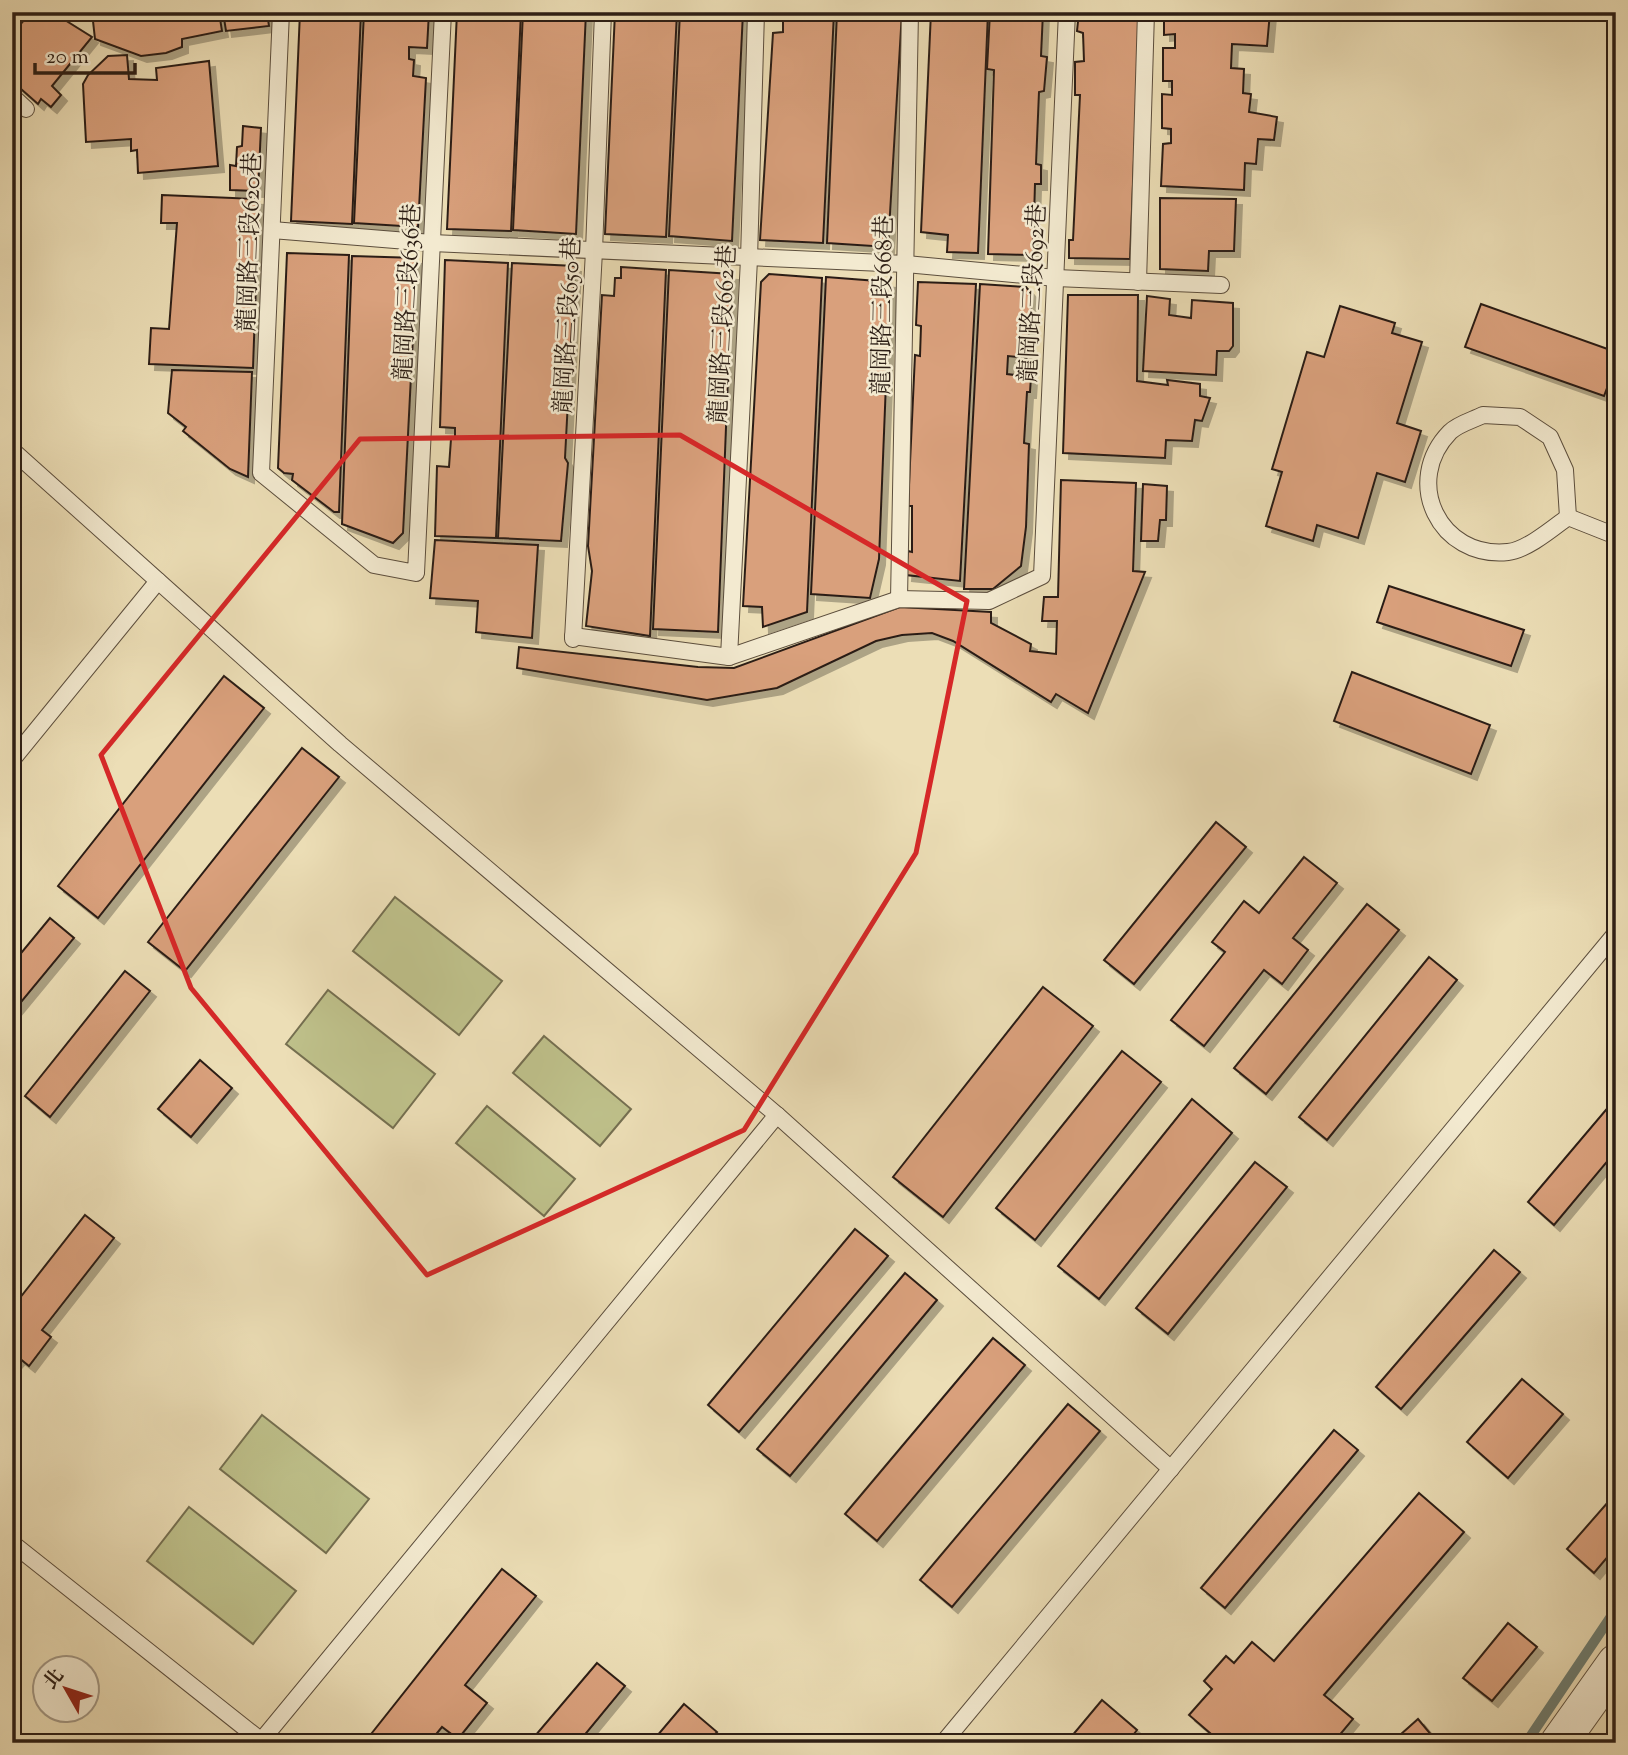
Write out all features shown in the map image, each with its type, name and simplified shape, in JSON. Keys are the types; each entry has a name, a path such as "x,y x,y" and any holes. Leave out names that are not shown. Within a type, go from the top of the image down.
{"street":[{"path":"1559,1743 1616,1663"}],"lane":[{"name":"龍岡路三段620巷","path":"281,12 261,473 374,565 416,573"},
{"name":"龍岡路三段636巷","path":"416,573 443,12"},
{"name":"龍岡路三段650巷","path":"603,12 594,251 573,638 729,657"},
{"name":"龍岡路三段662巷","path":"729,657 749,259 756,12"},
{"name":"龍岡路三段668巷","path":"899,599 910,12"},
{"name":"龍岡路三段692巷","path":"899,599 989,601 1042,576 1067,12"},
{"path":"1138,282 1146,12"},
{"path":"12,96 26,108"},
{"path":"272,230 432,243 906,264 1056,278 1221,285"},
{"path":"1483,415 1520,417 1549,437 1560,459 1565,470 1568,517 1542,536 1510,552 1474,550 1444,529 1428,497 1431,461 1451,430 1483,415"},
{"path":"12,450 340,744 777,1115 1171,1469"},
{"path":"1568,517 1616,536"},
{"path":"12,760 158,581"},
{"path":"729,657 899,599"},
{"path":"943,1743 1616,933"},
{"path":"12,1543 262,1742 777,1115"}],"highlighted area":[{"path":"680,435 967,601 916,853 744,1130 427,1275 191,988 101,755 360,439"}],"green space":[{"path":"395,897 502,981 459,1035 353,951"},
{"path":"328,990 435,1074 393,1128 286,1044"},
{"path":"544,1036 631,1109 600,1146 513,1073"},
{"path":"487,1106 575,1179 544,1216 456,1143"},
{"path":"262,1415 369,1499 326,1553 220,1469"},
{"path":"189,1507 296,1591 253,1644 147,1561"}],"building":[{"path":"31,12 52,12 92,37 52,86 61,95 51,107 41,99 38,104 12,81 12,34"},
{"path":"92,12 219,12 222,31 182,39 182,47 166,53 141,56 95,39"},
{"path":"223,12 267,12 269,26 226,31"},
{"path":"300,12 361,12 352,224 291,221"},
{"path":"364,12 429,12 427,48 409,47 409,59 414,60 413,76 426,78 418,227 354,223"},
{"path":"457,12 521,12 511,231 447,229"},
{"path":"523,12 586,12 576,234 513,230"},
{"path":"615,12 677,12 666,237 605,234"},
{"path":"680,12 743,12 732,241 669,236"},
{"path":"783,12 834,12 823,243 760,240 773,33 783,32"},
{"path":"837,12 902,12 888,247 827,243"},
{"path":"931,12 988,12 978,253 947,252 948,235 921,232"},
{"path":"990,12 1043,12 1041,56 1047,57 1044,91 1039,92 1036,164 1041,165 1041,184 1035,184 1033,251 1030,255 988,254 994,70 987,69"},
{"path":"1079,12 1140,12 1130,259 1069,258 1069,240 1073,240 1080,95 1075,95 1075,62 1084,61 1083,33 1077,31"},
{"path":"1164,12 1270,12 1267,46 1232,44 1231,68 1244,69 1243,93 1251,94 1249,112 1277,117 1274,140 1258,139 1256,164 1245,163 1244,190 1161,186 1163,144 1171,143 1171,129 1162,128 1162,94 1172,95 1172,81 1163,81 1163,48 1175,48 1175,34 1164,35"},
{"path":"127,55 129,79 157,80 156,68 209,61 218,166 138,173 137,150 131,151 131,139 86,142 83,84 88,75 108,56"},
{"path":"243,126 261,128 258,191 230,190 230,165 236,166 237,147 242,146"},
{"path":"162,195 259,199 253,368 149,364 151,328 169,329 177,223 161,223"},
{"path":"1160,198 1236,199 1234,251 1209,251 1208,271 1160,269"},
{"path":"287,253 349,255 339,512 334,512 292,480 293,474 284,473 278,468"},
{"path":"352,256 417,258 403,533 393,543 342,524"},
{"path":"445,260 508,263 496,538 435,536 437,466 449,467 451,439 455,439 455,428 440,427"},
{"path":"512,263 575,266 565,458 568,463 561,541 498,538"},
{"path":"621,267 666,270 650,636 586,626 592,571 588,546 602,295 614,296 615,278 621,278"},
{"path":"669,270 732,274 718,632 653,629"},
{"path":"769,274 822,278 807,612 763,627 762,607 743,606 761,282"},
{"path":"826,277 890,282 879,559 870,598 811,594"},
{"path":"918,282 976,284 960,581 906,575 908,551 912,552 912,506 908,506 915,355 920,356 921,326 916,325"},
{"path":"980,284 1026,287 1032,294 1027,358 1008,356 1007,374 1031,377 1030,392 1027,392 1024,443 1029,444 1026,527 1021,566 993,589 964,589"},
{"path":"1068,295 1138,295 1137,381 1168,385 1167,380 1200,384 1200,396 1210,398 1202,421 1195,420 1192,441 1166,440 1165,458 1063,453"},
{"path":"1147,296 1170,299 1169,315 1191,318 1192,300 1233,303 1233,346 1229,351 1217,351 1216,375 1143,371"},
{"path":"1481,304 1616,352 1616,364 1604,396 1465,347"},
{"path":"1340,306 1395,323 1392,333 1422,342 1397,423 1421,431 1405,482 1377,473 1358,538 1317,525 1313,541 1266,526 1282,472 1272,469 1307,352 1324,357"},
{"path":"172,370 252,372 248,477 230,469 183,431 186,427 168,413"},
{"path":"1061,480 1136,483 1133,571 1145,572 1088,713 1056,694 1051,702 953,641 932,633 902,635 876,641 777,688 707,700 517,668 519,647 698,667 734,668 900,607 991,612 991,623 1031,644 1030,651 1056,654 1057,621 1042,621 1044,597 1058,597"},
{"path":"1143,484 1167,486 1166,520 1160,520 1158,541 1141,541"},
{"path":"435,540 538,545 532,638 476,632 478,601 430,598"},
{"path":"1389,586 1524,630 1511,666 1377,622"},
{"path":"1352,672 1490,725 1471,774 1334,721"},
{"path":"224,676 264,708 98,918 58,886"},
{"path":"302,748 339,777 185,971 148,942"},
{"path":"1216,822 1246,847 1134,984 1104,960"},
{"path":"1304,857 1337,883 1293,938 1308,950 1282,984 1264,970 1204,1046 1171,1020 1225,952 1212,942 1244,901 1259,913"},
{"path":"1367,904 1399,930 1266,1094 1234,1068"},
{"path":"50,918 74,938 12,1013 12,964"},
{"path":"1429,957 1457,980 1327,1140 1299,1117"},
{"path":"125,971 150,991 50,1117 25,1096"},
{"path":"1043,987 1093,1026 943,1217 893,1177"},
{"path":"1122,1051 1161,1082 1035,1240 996,1208"},
{"path":"200,1060 232,1088 191,1137 158,1109"},
{"path":"1616,1098 1616,1151 1554,1225 1528,1202"},
{"path":"1192,1099 1232,1133 1099,1299 1058,1266"},
{"path":"1255,1162 1287,1187 1168,1334 1136,1308"},
{"path":"85,1215 114,1238 42,1330 51,1337 29,1366 19,1358 12,1366 12,1308"},
{"path":"855,1229 888,1256 739,1432 708,1405"},
{"path":"1494,1250 1520,1272 1401,1409 1376,1387"},
{"path":"905,1273 937,1300 790,1476 757,1449"},
{"path":"993,1338 1025,1365 877,1541 845,1514"},
{"path":"1522,1379 1563,1414 1508,1478 1467,1442"},
{"path":"1068,1404 1100,1431 952,1607 920,1580"},
{"path":"1334,1430 1358,1450 1225,1608 1201,1588"},
{"path":"1419,1493 1464,1532 1324,1695 1353,1719 1333,1743 1204,1743 1211,1734 1189,1715 1212,1689 1204,1681 1226,1656 1234,1663 1252,1642 1274,1661"},
{"path":"1616,1493 1616,1547 1594,1573 1567,1549"},
{"path":"502,1569 536,1596 465,1685 487,1703 458,1739 442,1727 429,1743 364,1743"},
{"path":"1508,1623 1537,1647 1492,1701 1463,1678"},
{"path":"597,1663 625,1686 578,1743 529,1743"},
{"path":"1102,1700 1137,1730 1127,1743 1066,1743"},
{"path":"684,1704 717,1732 707,1743 651,1743"},
{"path":"1418,1719 1438,1743 1391,1743"}],"waterway":[{"path":"1526,1743 1616,1609"}]}
